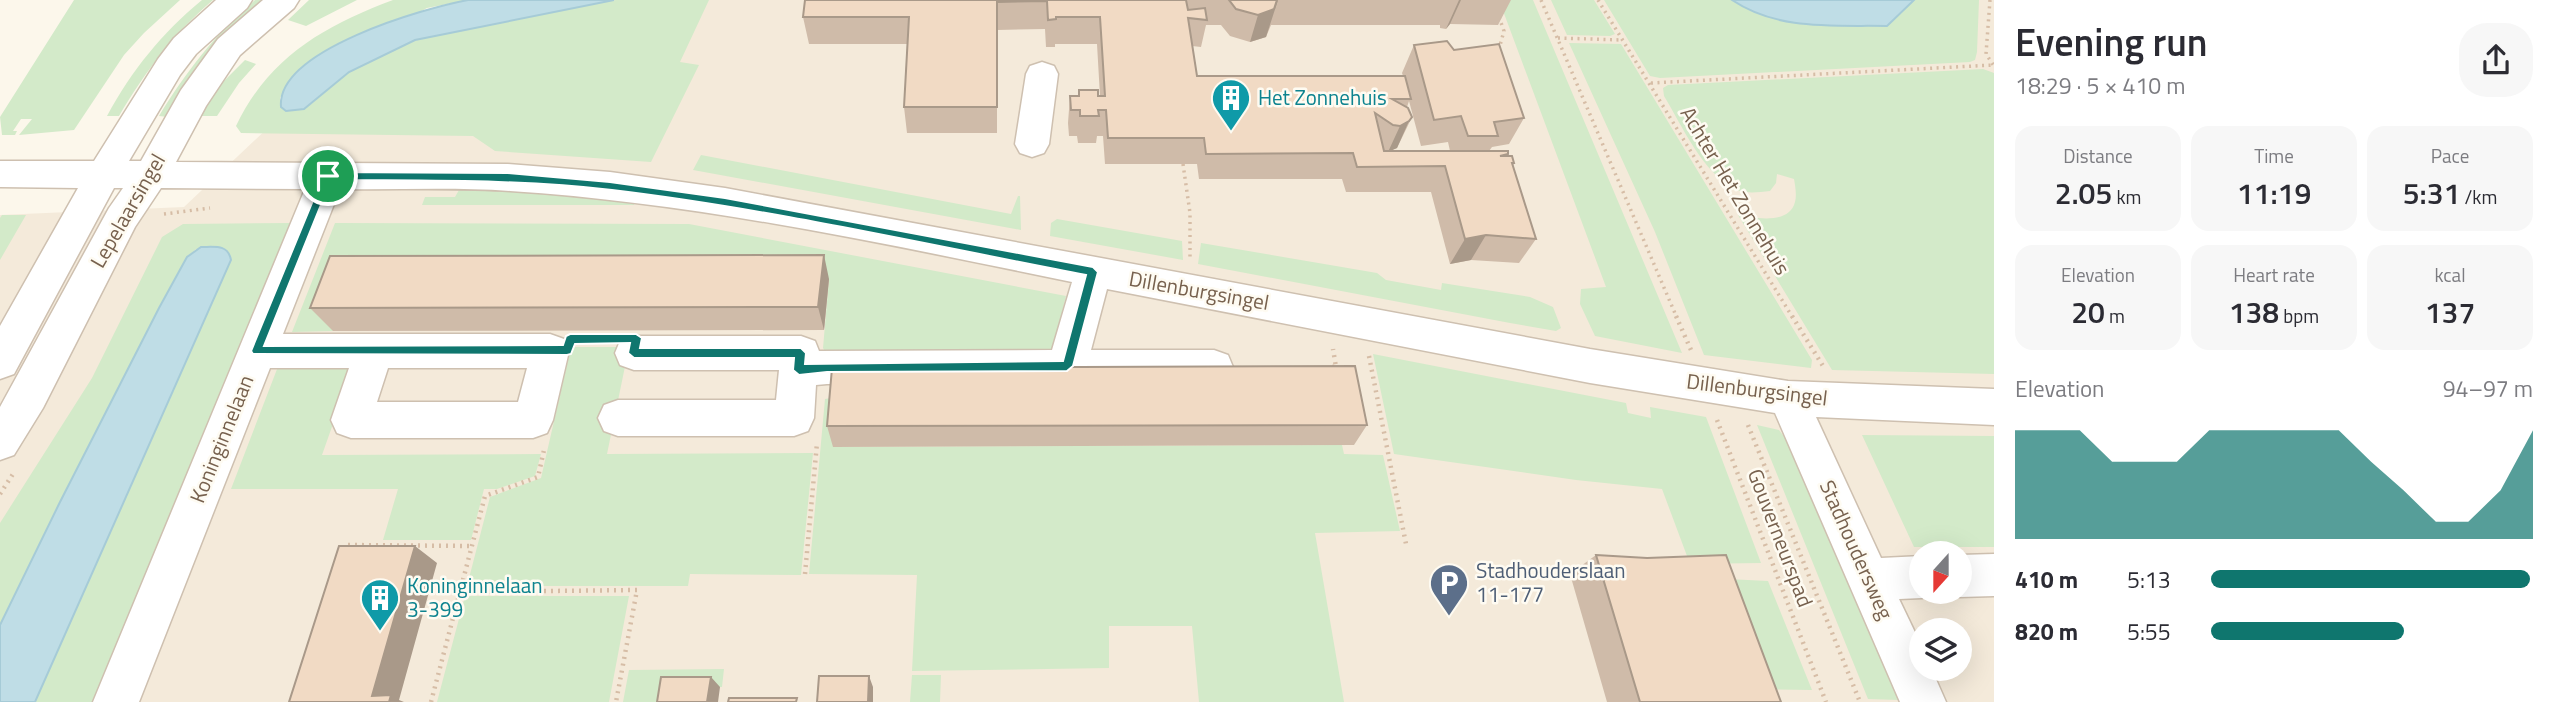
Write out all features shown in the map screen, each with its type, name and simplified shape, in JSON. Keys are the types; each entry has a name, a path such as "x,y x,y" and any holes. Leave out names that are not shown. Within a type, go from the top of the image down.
{"street":[{"name":"Lepelaarsingel","path":"0,362 104,174 169,67 185,46 236,0"},
{"name":"Lepelaarsingel","path":"0,442 29,396 122,218 151,175 193,99 229,47 283,0"},
{"path":"1032,144 1042,74"},
{"name":"Dillenburgsingel","path":"0,174 508,177 610,186 725,202 1590,366 1719,387 1788,398 1994,407"},
{"name":"Koninginnelaan","path":"116,702 328,176"},
{"path":"1067,366 1093,272"},
{"path":"257,351 374,351 551,351 533,420 351,420 374,351"},
{"path":"618,418 794,418 801,353 634,353"},
{"path":"799,370 827,367 1246,367"},
{"name":"Stadhoudersweg","path":"1788,398 1923,702"},
{"path":"1972,576 1994,575"},
{"path":"1870,579 1909,578"}],"path":[{"path":"1541,0 1860,702"},
{"name":"Achter Het Zonnehuis","path":"1598,0 1844,400"},
{"path":"1650,83 1993,66 1986,54 1990,0"},
{"path":"1496,10 1504,31 1497,55"},
{"path":"1558,38 1623,40"},
{"path":"1184,164 1190,213 1190,261 1185,290"},
{"path":"1362,321 1406,544"},
{"path":"551,351 567,350 570,339 636,338 634,353"},
{"name":"Gouverneurspad","path":"1719,387 1826,702"},
{"path":"794,418 819,419 805,574"},
{"path":"431,702 485,496 538,477 546,443"},
{"path":"348,545 472,546"},
{"path":"460,592 637,590 616,702"}],"shaded area":[{"path":"537,0 1994,0 1994,702 0,702 0,215 184,207 290,107 373,42"}],"green space":[{"path":"74,0 180,0 124,55 74,130 19,135 32,119 21,119 13,131 17,131 15,135 2,135 0,117"},
{"path":"202,0 213,0 161,54 119,116 107,116 149,53"},
{"path":"255,0 266,0 168,117 159,116 202,54"},
{"path":"309,0 357,0 306,26 288,20"},
{"path":"393,0 468,0 427,8 288,83 280,98 281,107 310,105 349,72 388,51 433,34 616,0 709,0 680,62 699,65 651,162 495,151 473,136 241,133 236,126 249,102 282,63 322,33"},
{"path":"1499,0 1533,0 1682,353 1595,336 1580,304 1581,289 1606,287"},
{"path":"1551,0 1594,0 1615,34 1567,35"},
{"path":"1604,0 1732,0 1738,4 1887,26 1914,0 1979,0 1977,52 1975,60 1970,62 1660,78 1650,76"},
{"path":"1569,43 1621,44 1812,360 1811,368 1704,355 1655,232"},
{"path":"245,60 256,64 239,83 217,116 198,116 212,93"},
{"path":"1983,69 1994,73 1994,374 1832,370 1738,215 1771,218 1786,214 1795,202 1794,179 1777,174 1776,183 1770,191 1758,192 1737,190 1725,182 1694,148 1664,96 1663,88 1668,85"},
{"path":"701,155 1011,214 1020,196 1021,230 693,170"},
{"path":"459,190 544,193 635,202 634,205 422,205 425,197 455,197"},
{"path":"2,215 26,215 0,260 0,218"},
{"path":"1057,219 1182,241 1183,260 1050,236 1051,223"},
{"path":"294,223 95,702 35,702 231,260 196,249 187,257 60,502 0,625 0,523 92,378 162,237 183,224"},
{"path":"335,223 689,224 1066,296 1053,348 1045,353 826,353 823,348 829,279 352,280 333,331 292,332"},
{"path":"1201,243 1377,273 1386,280 1441,290 1442,283 1530,297 1553,307 1561,328 1556,331 1510,323 1198,264"},
{"path":"571,347 629,347 607,454 813,453 801,575 690,574 688,586 467,586 490,497 541,478"},
{"path":"1373,354 1626,403 1628,413 1651,418 1650,407 1706,417 1761,563 1690,564 1662,489 1576,480 1394,454"},
{"path":"346,363 352,370 322,455 541,454 535,476 497,489 484,489 471,540 383,540 398,489 231,489 279,364"},
{"path":"831,398 833,447 1342,445 1344,454 1383,455 1400,531 1315,533 1344,702 1199,702 1192,626 1109,626 1109,668 912,671 917,575 809,574 825,399"},
{"path":"1757,425 1779,430 1792,447 1899,700 1868,699"},
{"path":"1862,435 1994,436 1994,547 1972,547 1972,541 1911,541"},
{"path":"1707,578 1768,581 1812,690 1746,689"},
{"path":"465,596 629,596 609,702 437,702"},
{"path":"724,669 722,687 670,687 669,702 623,702 629,670"},
{"path":"912,675 941,675 940,702 910,702"}],"water":[{"path":"468,0 614,0 415,40 349,72 304,109 286,111 281,107 286,86 302,67 327,50 389,22"},
{"path":"1732,0 1914,0 1887,26 1827,26 1768,17"},
{"path":"201,247 224,249 231,260 35,702 0,702 0,625 159,308 187,257"}],"building":[{"path":"805,0 1186,0 1188,10 1205,8 1207,20 1188,18 1197,76 1405,76 1411,99 1392,99 1408,108 1412,117 1409,121 1400,126 1393,125 1375,113 1384,151 1508,151 1508,154 1500,156 1512,156 1536,239 1486,235 1465,239 1445,166 1357,167 1353,153 1206,154 1204,138 1108,138 1106,110 1098,110 1099,116 1080,116 1080,110 1071,110 1070,96 1079,96 1079,90 1098,90 1098,96 1105,96 1100,17 1056,17 1048,20 1047,1 997,2 997,107 904,107 909,17 803,17"},
{"path":"1229,0 1277,0 1274,9 1258,15 1236,9"},
{"path":"1447,41 1454,50 1499,44 1524,118 1494,122 1498,136 1468,136 1461,116 1434,120 1414,45"},
{"path":"824,255 818,307 310,308 330,256"},
{"path":"1355,366 1367,425 827,426 832,368"},
{"path":"339,546 415,546 372,696 391,695 389,702 289,702"},
{"path":"1596,555 1647,558 1726,555 1781,702 1640,702"},
{"path":"819,676 869,676 868,702 817,702"},
{"path":"661,677 711,677 707,702 657,702"},
{"path":"729,698 797,698 796,702 728,702"}],"place":[{"name":"Het Zonnehuis","path":"1231,132"},
{"name":"Stadhouderslaan 11-177","path":"1449,617"},
{"name":"Koninginnelaan 3-399","path":"380,632"}],"route":[{"path":"328,176 508,177 610,186 725,202 1093,272 1067,366 827,367 799,370 801,353 634,353 636,338 570,339 567,350 257,351 328,176"}]}
